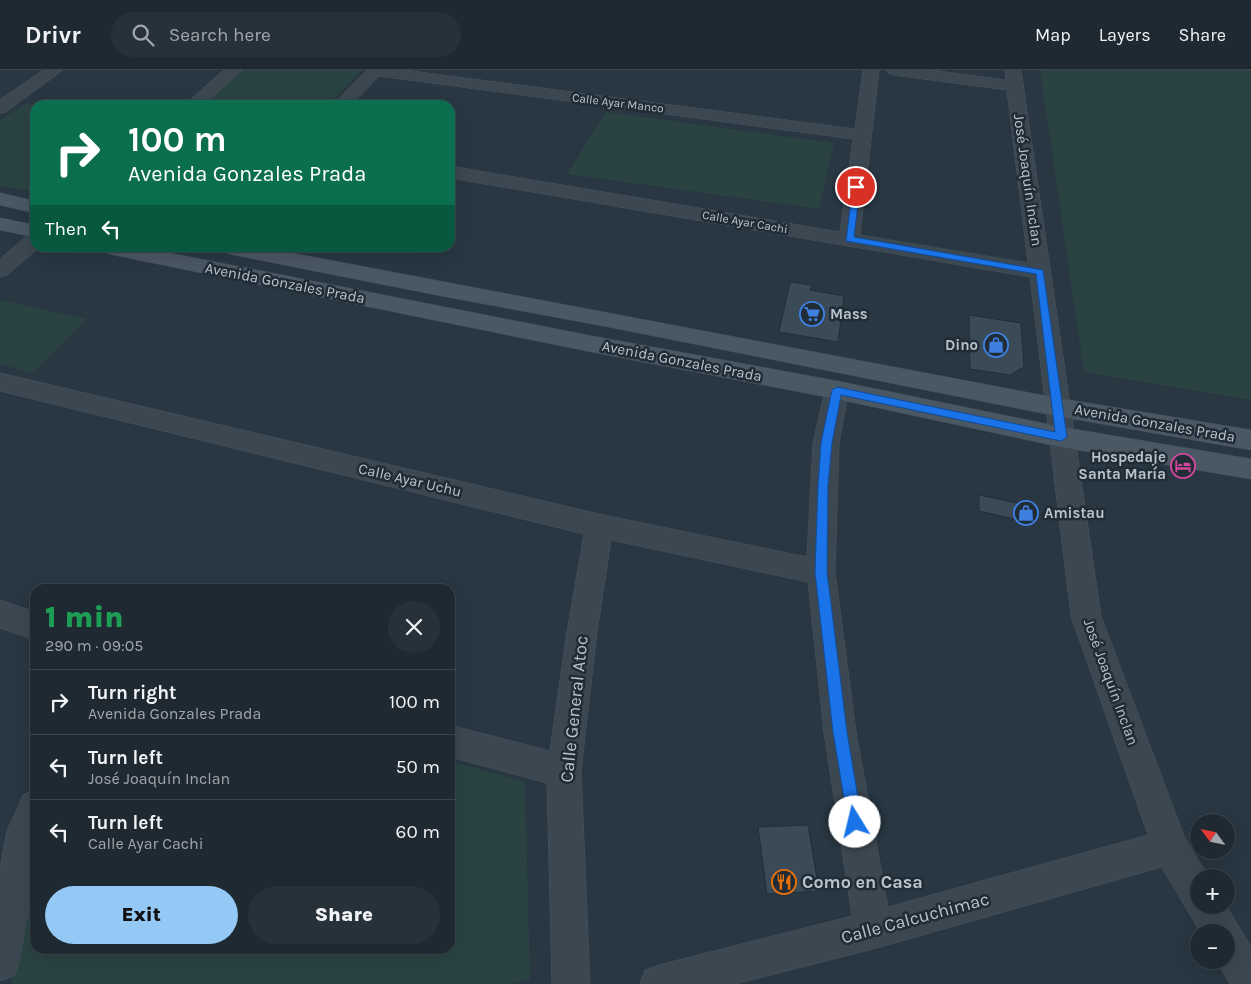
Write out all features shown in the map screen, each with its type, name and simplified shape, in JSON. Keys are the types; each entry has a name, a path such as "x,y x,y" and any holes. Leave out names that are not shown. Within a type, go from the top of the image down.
{"street":[{"path":"0,108 55,70"},
{"path":"200,100 234,70"},
{"path":"849,239 871,70"},
{"path":"894,70 1014,78"},
{"path":"347,100 375,71"},
{"name":"Calle Ayar Manco","path":"375,71 862,135"},
{"name":"José Joaquín Inclan","path":"1014,78 1086,616 1170,847 1190,880"},
{"name":"Calle Ayar Cachi","path":"455,173 1040,272"},
{"path":"0,199 30,206"},
{"path":"0,224 30,230"},
{"path":"0,270 30,244"},
{"name":"Avenida Gonzales Prada","path":"134,252 592,344 837,390 1061,437 1251,469"},
{"name":"Avenida Gonzales Prada","path":"254,252 442,290 609,319 1057,407 1251,440"},
{"name":"Calle Ayar Uchu","path":"0,382 599,526 821,572"},
{"path":"837,390 826,452 821,572 840,732 873,930"},
{"name":"Calle General Atoc","path":"572,984 564,771 582,632 599,526"},
{"path":"0,614 30,624"},
{"path":"455,742 564,771"},
{"path":"0,962 25,831 30,818"},
{"name":"Calle Calcuchimac","path":"659,984 873,930 1170,847"},
{"path":"1235,956 1251,983"}],"green space":[{"path":"239,70 362,70 334,100 204,100"},
{"path":"1040,70 1251,70 1251,400 1084,372"},
{"path":"26,103 30,104 30,191 0,186 0,121"},
{"path":"606,112 834,143 819,209 567,174"},
{"path":"0,300 87,319 33,373 0,364"},
{"path":"455,762 525,782 530,979 512,984 11,984 30,862 30,954 455,954"}],"building":[{"name":"Mass","path":"790,282 812,285 810,290 844,296 838,342 779,332"},
{"name":"Dino","path":"969,315 1021,323 1024,367 1010,375 970,369"},
{"path":"979,495 1031,506 1032,523 979,511"},
{"path":"808,825 819,891 767,894 758,827"}],"place":[{"name":"Mass","path":"812,314"},
{"name":"Dino","path":"996,345"},
{"name":"Hospedaje Santa María","path":"1183,466"},
{"name":"Amistau","path":"1026,513"},
{"name":"Como en Casa","path":"784,882"}],"route":[{"path":"855,822 840,732 821,572 826,443 837,390 1061,437 1040,272 849,239 856,187"}]}
